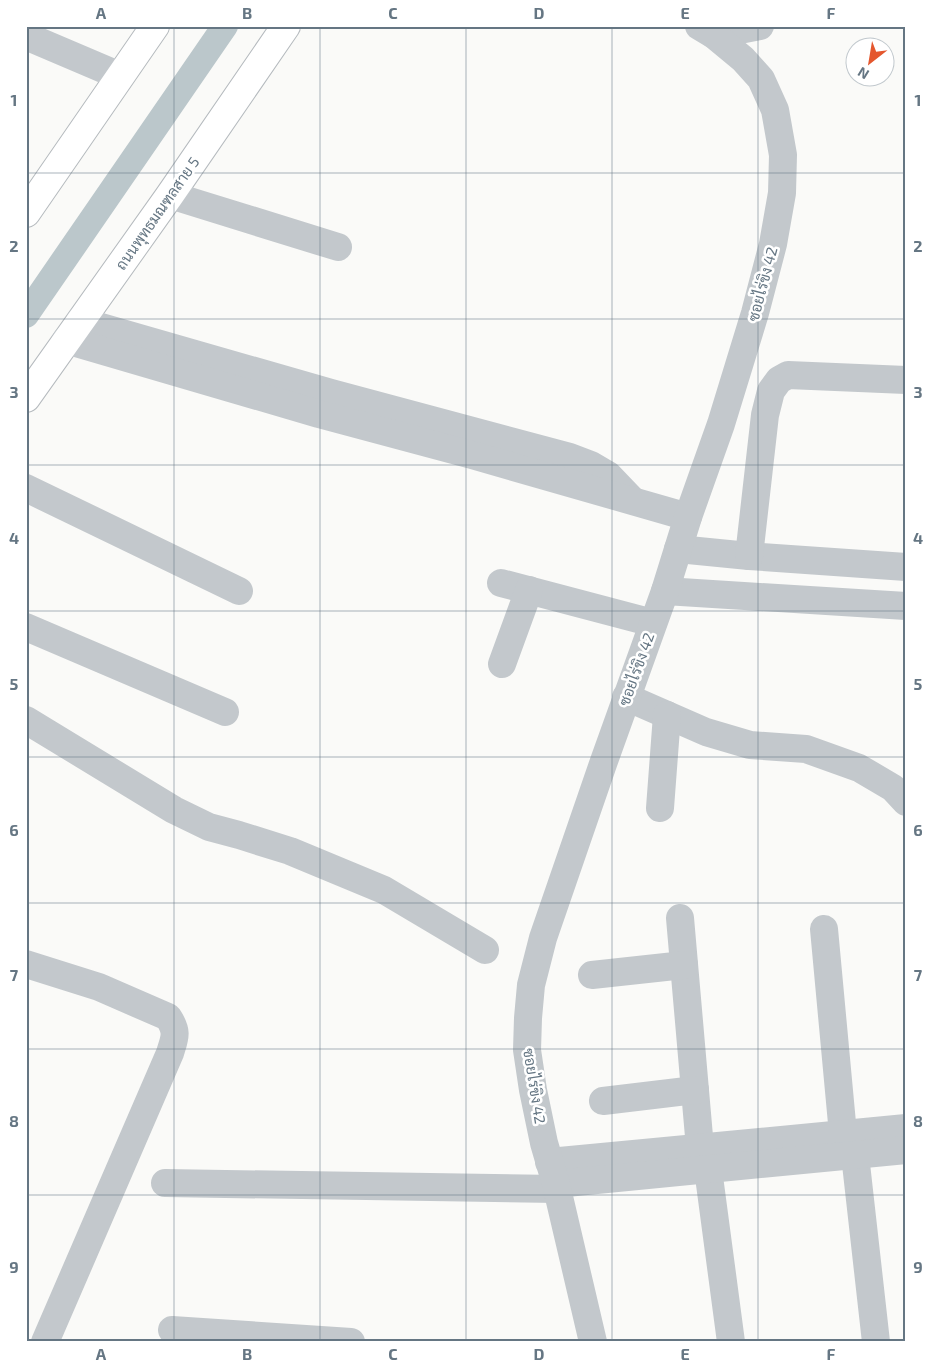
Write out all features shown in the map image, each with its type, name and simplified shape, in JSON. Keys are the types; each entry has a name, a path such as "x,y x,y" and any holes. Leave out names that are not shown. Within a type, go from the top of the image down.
{"main road":[{"path":"26,213 34,188 120,76 155,26"},
{"name":"ถนนพุทธมณฑลสาย 5","path":"26,398 170,195 286,26"}],"street":[{"path":"706,31 760,26"},
{"name":"ซอยไร่ขิง 42","path":"593,1342 533,1090 528,1050 528,1018 531,986 543,938 626,697 665,591 688,517 721,424 756,313 773,244 782,193 782,155 775,110 761,79 743,59 706,31"},
{"path":"26,36 120,76"},
{"path":"170,195 338,247"},
{"path":"73,330 331,393 570,457 591,465 608,475 634,501 688,517"},
{"path":"749,556 765,415 771,391 779,380 788,375 906,380"},
{"path":"26,488 239,590"},
{"path":"678,549 906,567"},
{"path":"501,583 653,623"},
{"path":"502,664 529,590"},
{"path":"665,591 906,606"},
{"path":"26,628 225,712"},
{"path":"626,697 706,732 750,745 806,749 859,768 893,788 906,802"},
{"path":"660,808 668,715"},
{"path":"26,720 174,810 209,827 290,851 384,890 485,950"},
{"path":"680,918 695,1090 730,1342"},
{"path":"824,928 849,1145 876,1342"},
{"path":"26,964 99,986 168,1017 173,1025 175,1034 170,1053 45,1342"},
{"path":"592,975 684,965"},
{"path":"603,1101 695,1090"},
{"path":"849,1145 906,1128"},
{"path":"165,1183 554,1178 704,1159 849,1145 906,1150"},
{"path":"172,1330 351,1342"}],"waterway":[{"path":"26,315 225,26"}]}
